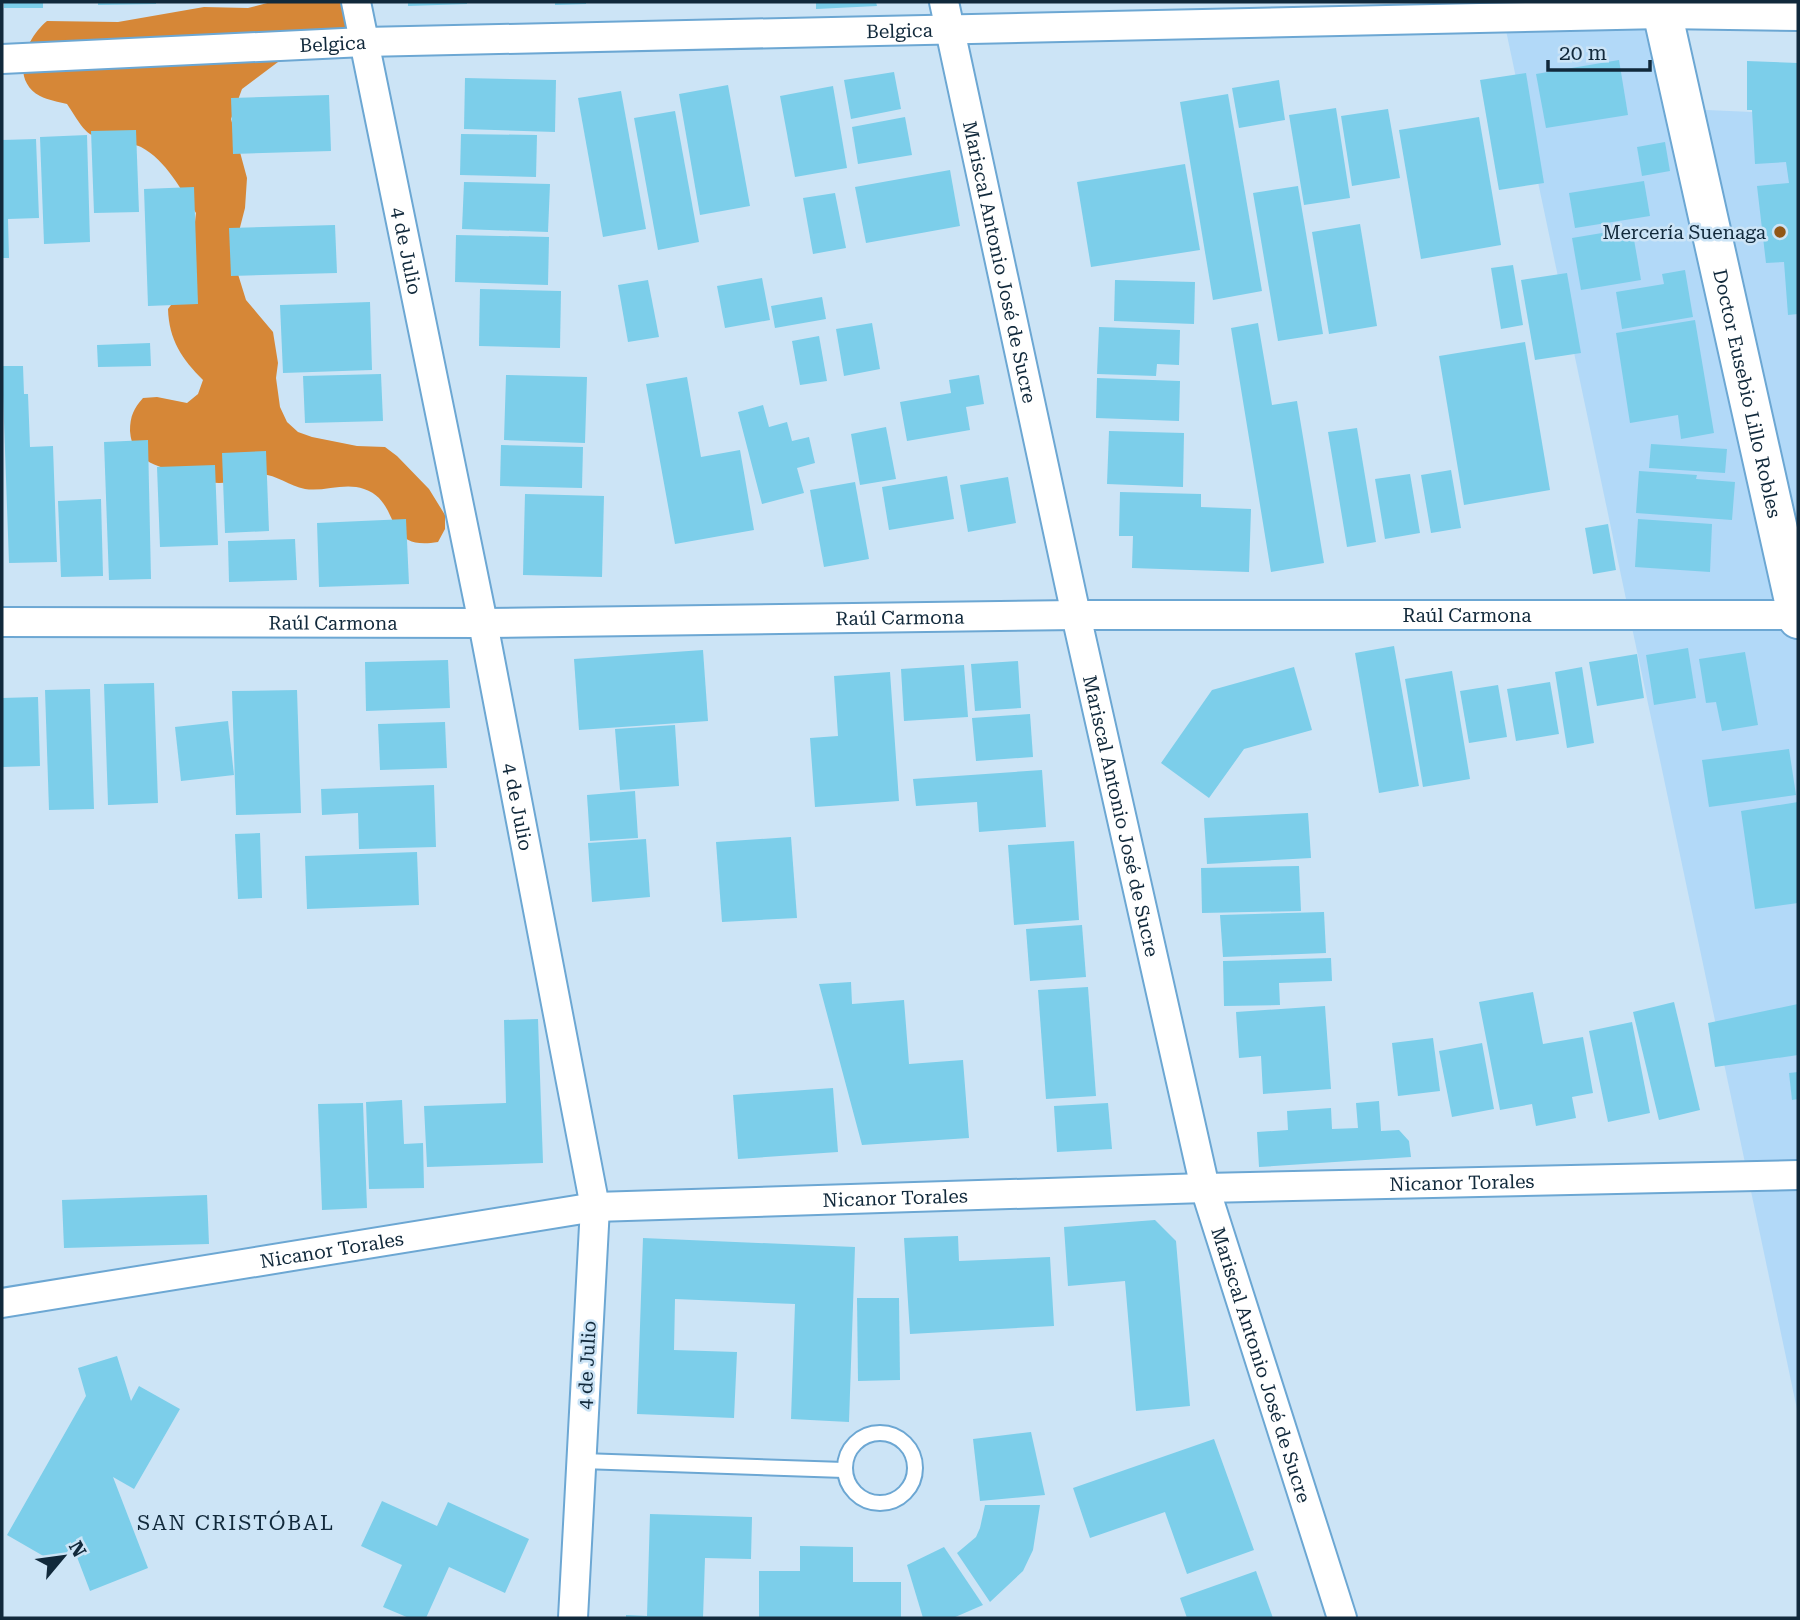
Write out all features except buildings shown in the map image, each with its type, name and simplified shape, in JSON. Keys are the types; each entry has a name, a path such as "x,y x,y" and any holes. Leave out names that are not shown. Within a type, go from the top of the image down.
{"main road":[{"name":"Doctor Eusebio Lillo Robles","path":"1661,8 1798,616"}],"street":[{"name":"4 de Julio","path":"356,2 483,623 595,1206 573,1618"},
{"name":"Mariscal Antonio José de Sucre","path":"944,2 1076,615 1205,1188 1342,1618"},
{"name":"Belgica","path":"2,59 364,42 950,30 1661,8 1798,16"},
{"name":"Raúl Carmona","path":"2,622 483,623 1076,615 1798,616"},
{"name":"Nicanor Torales","path":"2,1303 595,1206 1205,1188 1798,1175"}],"lane":[{"path":"886,1432 900,1439 911,1451 915,1466 913,1482 903,1495 890,1503 873,1504 853,1491 848,1485 844,1470 846,1454 856,1441 870,1433 886,1432"},
{"path":"582,1461 844,1470"}],"shaded area":[{"path":"271,2 352,2 352,24 333,44 278,62 242,89 231,119 247,178 245,208 237,239 237,271 246,300 273,332 280,407 287,422 298,432 312,437 357,446 385,447 397,456 429,489 445,515 445,529 438,542 420,543 408,540 394,524 384,504 376,495 364,489 349,486 305,489 260,474 224,483 211,482 150,462 136,451 132,442 132,417 143,398 157,397 187,403 198,394 203,380 174,340 168,309 186,276 196,213 173,177 150,153 136,145 108,141 87,132 67,104 40,96 31,89 25,80 23,69 27,48 39,28 47,21 118,22 204,7 248,8"},
{"path":"1500,2 1798,2 1798,16 1663,14 1684,109 1798,114 1798,1414"}],"place":[{"name":"Mercería Suenaga","path":"1780,232"}],"district":[{"name":"SAN CRISTÓBAL","path":"236,1523"}]}
